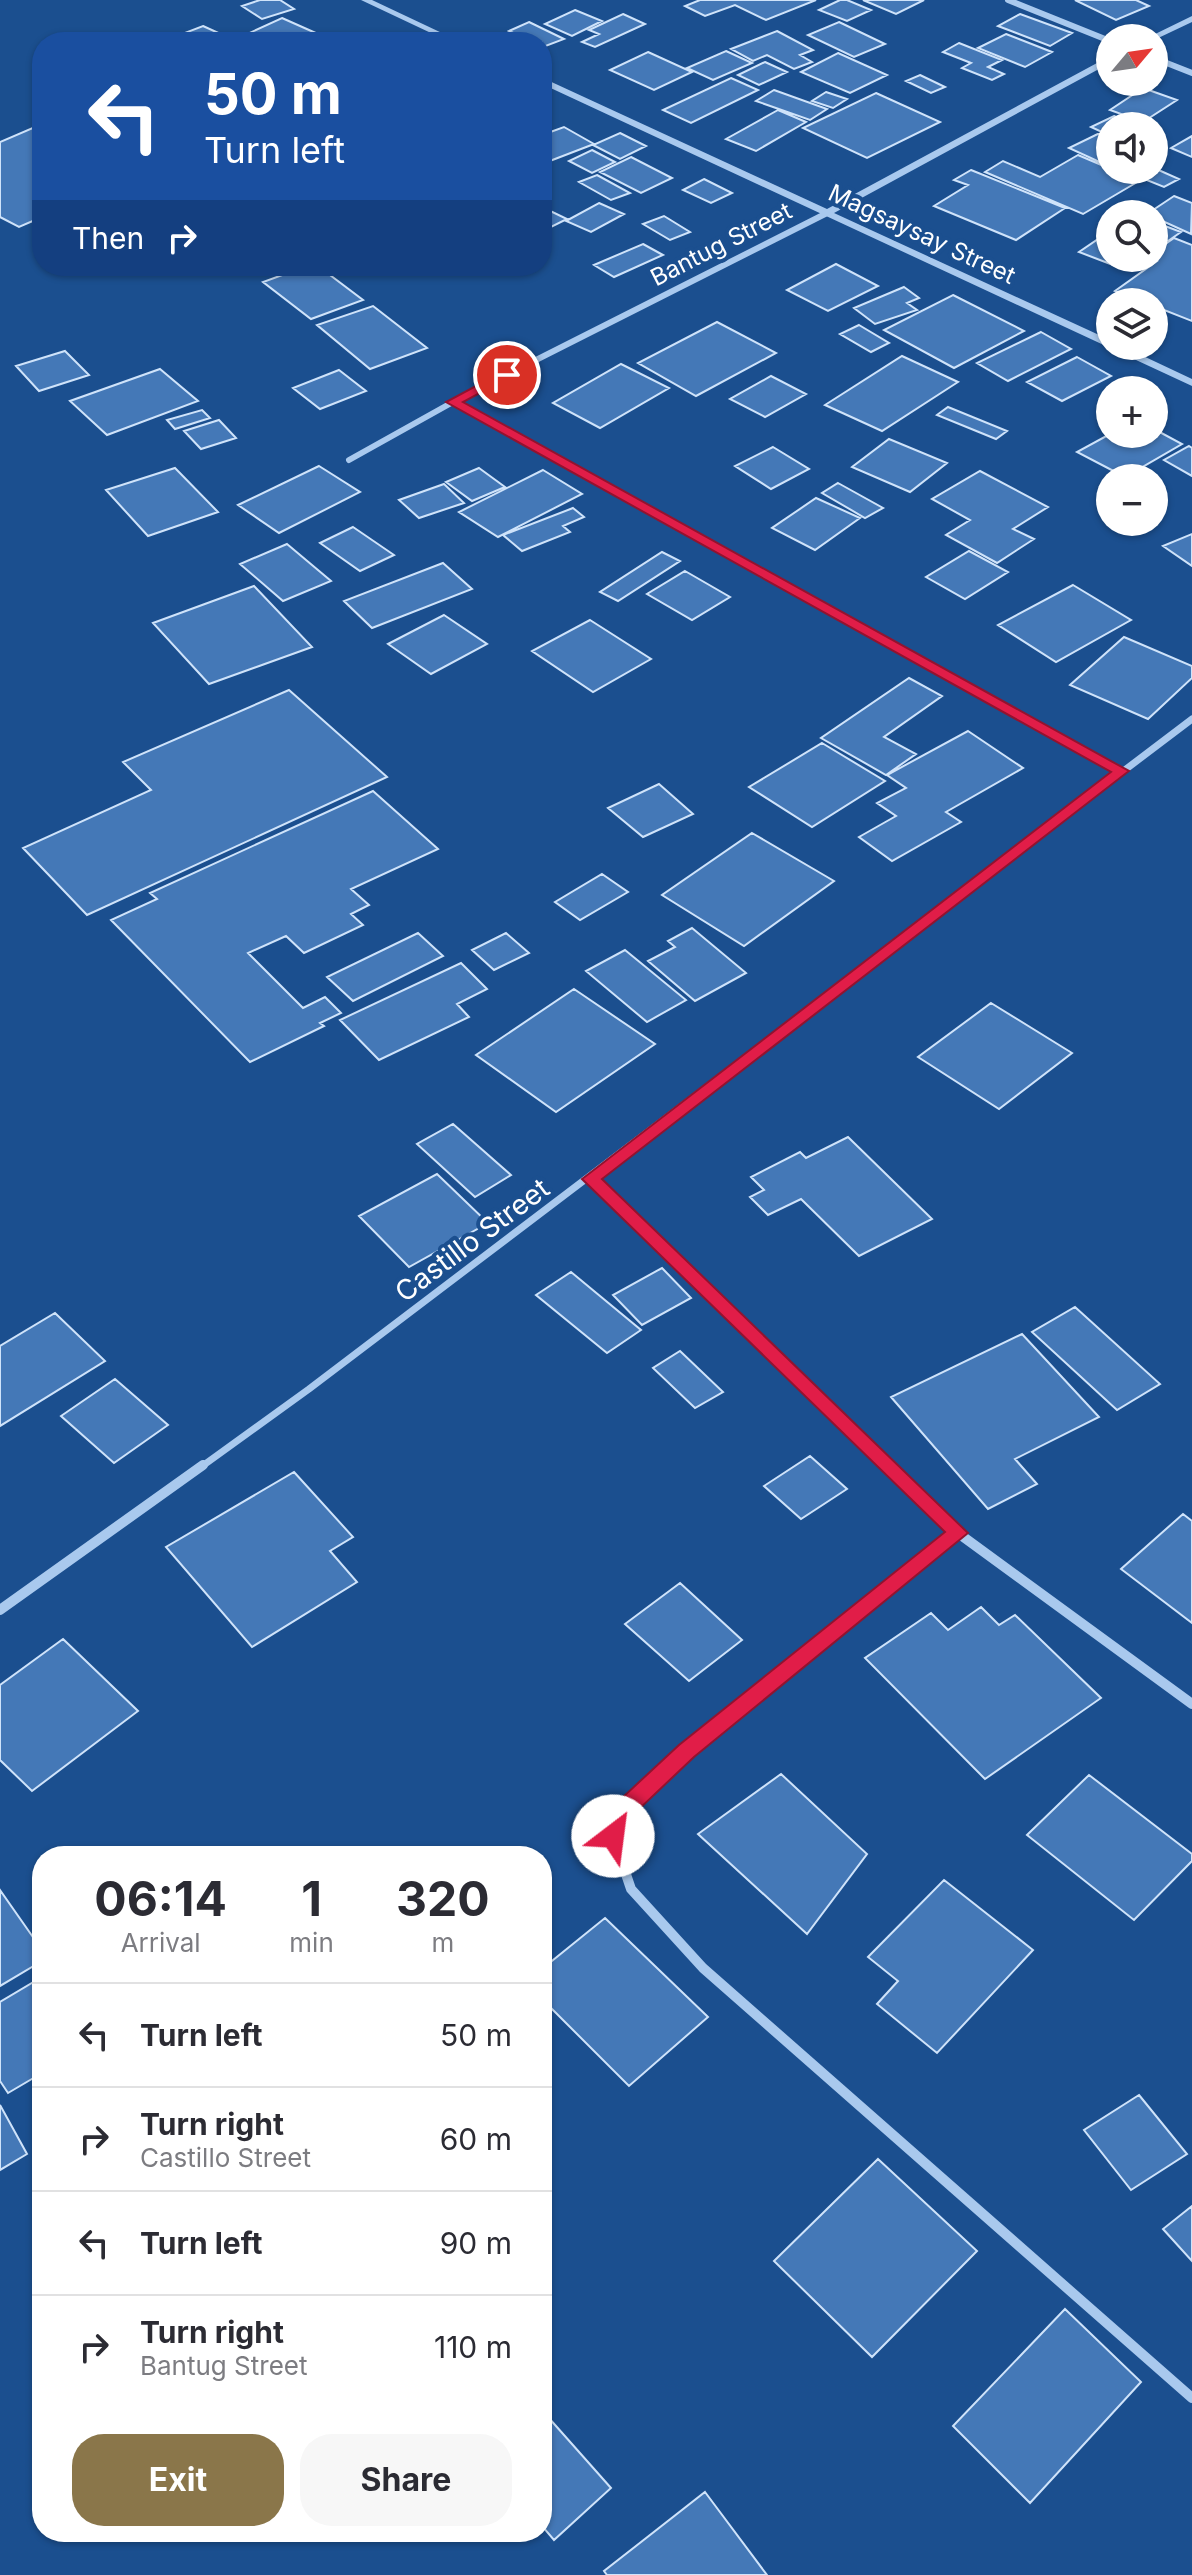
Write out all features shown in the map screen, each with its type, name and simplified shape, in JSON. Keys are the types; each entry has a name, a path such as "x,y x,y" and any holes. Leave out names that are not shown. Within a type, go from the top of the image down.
{"street":[{"path":"365,0 435,32"},
{"path":"1008,0 1096,35"},
{"path":"1168,30 1192,19"},
{"path":"1168,64 1192,73"},
{"name":"Bantug Street","path":"349,460 453,402 829,212 1096,67"},
{"name":"Magsaysay Street","path":"552,86 1096,337"},
{"name":"Magsaysay Street","path":"1144,360 1192,383"},
{"path":"453,402 1122,771"},
{"name":"Castillo Street","path":"0,1610 309,1389 590,1179 1192,719"},
{"path":"590,1179 958,1533 1192,1704"},
{"path":"958,1533 687,1751 630,1804 613,1836 631,1889 703,1968 1192,2398"}],"building":[{"path":"260,0 280,0 294,9 262,19 242,6"},
{"path":"700,0 816,0 766,20 735,5 705,16 685,6"},
{"path":"840,0 871,10 847,21 819,10"},
{"path":"863,0 924,0 896,14"},
{"path":"1075,0 1136,0 1149,6 1116,20"},
{"path":"575,10 602,21 572,36 545,24"},
{"path":"623,14 645,24 595,47 582,42 599,34 589,30"},
{"path":"1020,14 1072,33 1050,46 998,26"},
{"path":"282,18 314,32 252,32"},
{"path":"529,22 550,32 511,32"},
{"path":"839,22 885,44 854,57 808,35"},
{"path":"203,26 216,32 187,32"},
{"path":"777,31 813,50 800,55 812,62 794,69 767,55 753,61 731,49"},
{"path":"552,33 564,39 552,44"},
{"path":"1006,34 1052,52 1025,67 978,48"},
{"path":"959,43 1002,60 988,67 1004,74 992,80 962,68 971,63 943,52"},
{"path":"726,51 752,63 713,80 687,68"},
{"path":"648,52 692,72 654,90 610,70"},
{"path":"838,53 887,75 850,93 801,72"},
{"path":"765,62 787,72 759,85 738,75"},
{"path":"920,75 945,87 931,93 906,81"},
{"path":"731,78 758,90 691,123 663,110"},
{"path":"774,90 827,109 810,120 756,101"},
{"path":"826,92 847,99 833,108 812,101"},
{"path":"876,93 940,122 867,158 803,128"},
{"path":"1131,96 1166,96 1177,100 1158,112 1110,110"},
{"path":"778,110 806,122 756,151 726,139"},
{"path":"564,127 594,144 552,160 552,131"},
{"path":"32,128 32,221 19,227 0,217 0,142"},
{"path":"620,133 646,146 620,159 593,145"},
{"path":"1096,135 1096,160 1069,148"},
{"path":"1192,136 1192,157 1171,148"},
{"path":"592,150 615,162 592,173 569,161"},
{"path":"1078,155 1096,163 1096,184 1134,184 1107,200 1096,200 1096,206 1083,214 985,172 1003,161 1040,177"},
{"path":"631,157 672,178 641,193 600,172"},
{"path":"971,170 1065,208 1016,240 934,206 968,185 954,180"},
{"path":"1168,174 1179,179 1164,187 1157,184 1168,184"},
{"path":"597,175 630,193 611,200 579,182"},
{"path":"704,179 732,193 711,203 683,190"},
{"path":"1174,196 1192,203 1191,234 1168,224 1168,200"},
{"path":"599,203 624,214 591,232 566,221"},
{"path":"552,212 567,219 552,226"},
{"path":"664,216 690,232 670,240 643,224"},
{"path":"1168,227 1181,232 1168,241"},
{"path":"1174,238 1192,245 1192,321 1168,312 1168,288 1119,288 1142,272 1168,272 1168,242"},
{"path":"1096,240 1096,258 1079,252"},
{"path":"643,244 663,255 614,277 594,265"},
{"path":"836,264 878,286 828,311 787,290"},
{"path":"280,276 331,276 363,300 311,319 263,282"},
{"path":"904,287 919,298 907,303 917,310 875,324 854,308"},
{"path":"953,295 1024,331 954,368 884,330"},
{"path":"373,306 427,348 370,369 317,325"},
{"path":"717,322 776,353 696,396 638,363"},
{"path":"859,325 889,343 871,352 840,334"},
{"path":"1041,332 1071,349 1008,381 977,363"},
{"path":"65,351 89,375 39,391 16,366"},
{"path":"902,356 958,382 882,431 825,405"},
{"path":"1077,357 1111,376 1096,376 1096,384 1062,401 1027,382"},
{"path":"621,364 669,388 600,428 553,403"},
{"path":"160,369 198,401 107,435 70,401"},
{"path":"339,370 366,391 320,409 293,388"},
{"path":"771,376 806,394 765,417 730,399"},
{"path":"948,407 1007,431 996,439 937,415"},
{"path":"202,410 210,418 175,429 167,420"},
{"path":"219,420 236,438 201,449 184,431"},
{"path":"1168,436 1182,444 1147,464 1100,464 1077,452 1096,442 1096,448 1168,448"},
{"path":"889,439 947,463 910,492 852,467"},
{"path":"1189,446 1192,448 1192,476 1164,460"},
{"path":"773,447 809,469 771,489 735,466"},
{"path":"319,466 360,492 279,533 238,505"},
{"path":"175,468 218,512 148,536 106,490"},
{"path":"479,468 505,487 472,501 446,482"},
{"path":"543,470 582,494 498,537 459,512"},
{"path":"980,471 1048,507 1013,529 1034,539 997,563 946,535 970,520 932,499"},
{"path":"838,483 883,508 865,518 822,493"},
{"path":"444,484 464,503 419,518 399,500"},
{"path":"816,498 860,518 815,550 772,528"},
{"path":"573,508 584,517 563,526 570,532 522,551 503,535"},
{"path":"353,527 394,555 360,571 320,543"},
{"path":"1192,534 1192,566 1163,546"},
{"path":"287,544 331,581 283,601 240,564"},
{"path":"969,551 1008,572 965,599 926,577"},
{"path":"662,552 680,561 618,601 600,592"},
{"path":"443,563 472,589 372,628 344,601"},
{"path":"685,571 730,597 692,620 647,594"},
{"path":"1073,585 1131,620 1056,662 998,625"},
{"path":"254,586 312,647 209,684 153,623"},
{"path":"444,615 487,644 431,674 388,644"},
{"path":"590,620 651,659 593,692 532,651"},
{"path":"1124,637 1192,666 1192,678 1148,719 1070,685"},
{"path":"909,678 942,696 884,737 916,754 886,775 821,738"},
{"path":"289,690 387,777 87,915 23,848 151,790 123,762"},
{"path":"968,731 1023,768 946,812 961,822 892,861 859,837 896,816 877,803 906,788 887,775"},
{"path":"822,743 885,781 812,827 749,787"},
{"path":"659,784 693,814 643,837 608,808"},
{"path":"373,791 438,849 351,889 369,905 351,914 363,925 304,953 286,936 248,953 303,1008 325,997 341,1013 320,1023 324,1026 250,1062 111,920 157,899 150,893"},
{"path":"752,833 834,881 744,946 662,895"},
{"path":"602,874 628,892 580,920 555,902"},
{"path":"692,928 746,973 695,1001 648,961 675,947 668,941"},
{"path":"418,933 443,956 353,1001 327,977"},
{"path":"506,933 529,953 494,970 472,950"},
{"path":"625,950 686,1000 647,1022 586,971"},
{"path":"461,963 487,989 457,1004 469,1017 379,1060 340,1020"},
{"path":"574,989 655,1044 556,1112 476,1055"},
{"path":"991,1003 1072,1053 999,1109 918,1057"},
{"path":"453,1124 511,1175 475,1197 417,1144"},
{"path":"848,1137 932,1219 859,1256 801,1199 768,1215 750,1197 764,1190 751,1177 800,1152 806,1158"},
{"path":"437,1174 488,1223 409,1267 359,1216"},
{"path":"662,1268 691,1298 642,1325 613,1295"},
{"path":"571,1272 641,1330 607,1353 536,1295"},
{"path":"1075,1307 1160,1384 1117,1410 1032,1332"},
{"path":"55,1313 105,1361 0,1426 0,1346"},
{"path":"1022,1334 1099,1417 1015,1459 1037,1484 988,1509 891,1397"},
{"path":"680,1351 723,1392 695,1408 653,1368"},
{"path":"115,1379 168,1425 114,1463 61,1416"},
{"path":"810,1456 847,1489 801,1519 764,1486"},
{"path":"294,1472 353,1537 330,1551 357,1582 252,1647 166,1547"},
{"path":"1183,1514 1192,1521 1192,1623 1121,1569"},
{"path":"680,1583 742,1640 689,1681 625,1624"},
{"path":"981,1607 999,1625 1015,1615 1101,1698 985,1779 865,1658 931,1613 948,1630"},
{"path":"63,1639 138,1711 32,1791 0,1760 0,1685"},
{"path":"781,1774 867,1854 807,1934 698,1834"},
{"path":"1089,1775 1192,1854 1192,1861 1134,1920 1027,1835"},
{"path":"944,1880 1033,1950 937,2053 877,2004 898,1981 868,1957"},
{"path":"0,1890 32,1936 32,1967 0,1986"},
{"path":"605,1918 708,2017 629,2086 552,2009 552,1961"},
{"path":"32,1983 32,2079 8,2093 0,2081 0,2002"},
{"path":"1139,2095 1187,2154 1131,2190 1084,2130"},
{"path":"0,2105 27,2154 0,2170"},
{"path":"878,2159 977,2251 872,2357 774,2261"},
{"path":"1192,2206 1192,2261 1163,2229"},
{"path":"1065,2309 1141,2382 1030,2503 953,2426"},
{"path":"552,2422 611,2488 554,2540 552,2538"},
{"path":"705,2492 767,2575 607,2575 604,2571"}],"route":[{"path":"507,375 453,402 1122,771 590,1179 958,1533 687,1751 630,1804 613,1836"}]}
